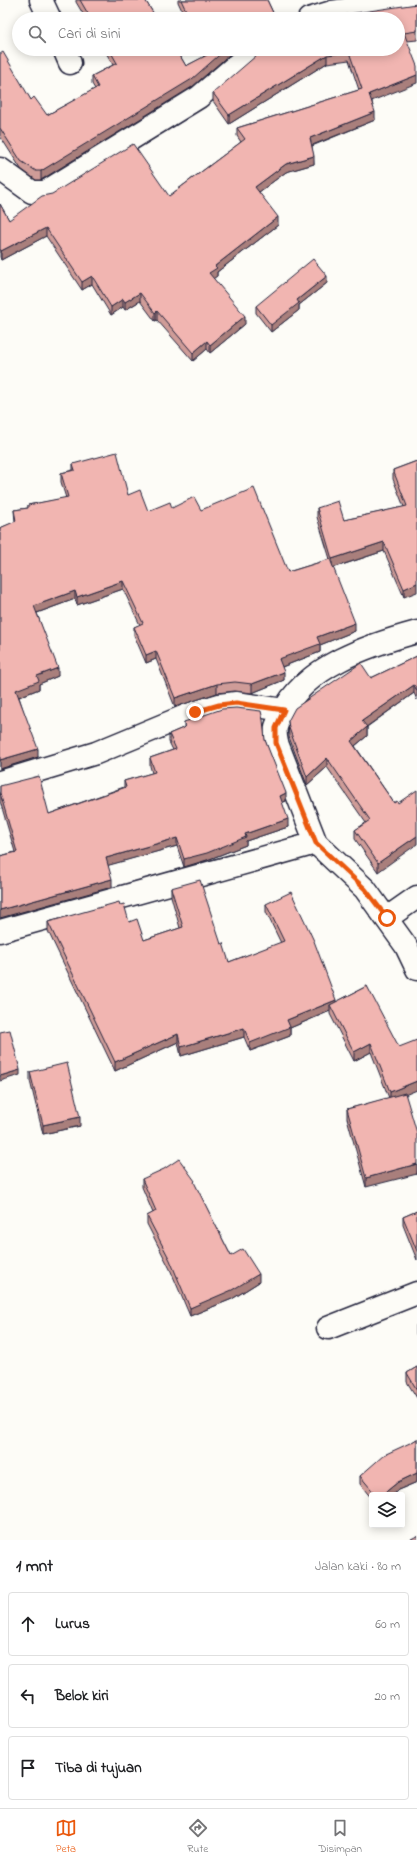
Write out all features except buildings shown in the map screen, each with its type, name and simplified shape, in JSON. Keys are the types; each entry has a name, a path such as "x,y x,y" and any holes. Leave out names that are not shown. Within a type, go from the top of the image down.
{"street":[{"path":"42,0 47,12"},
{"path":"332,12 417,0"},
{"path":"0,169 32,192 45,192 199,97 247,56"},
{"path":"417,632 394,638 342,660 317,673 300,687 286,704 276,728 276,743 316,843 365,889 406,946 417,969"},
{"path":"0,782 96,753 195,712 219,705 236,703 284,710"},
{"path":"0,931 316,843"},
{"path":"387,918 417,898"},
{"path":"328,1328 417,1293"}],"route":[{"path":"195,712 219,705 236,703 284,710 276,728 276,743 316,843 365,889 387,918"}]}
